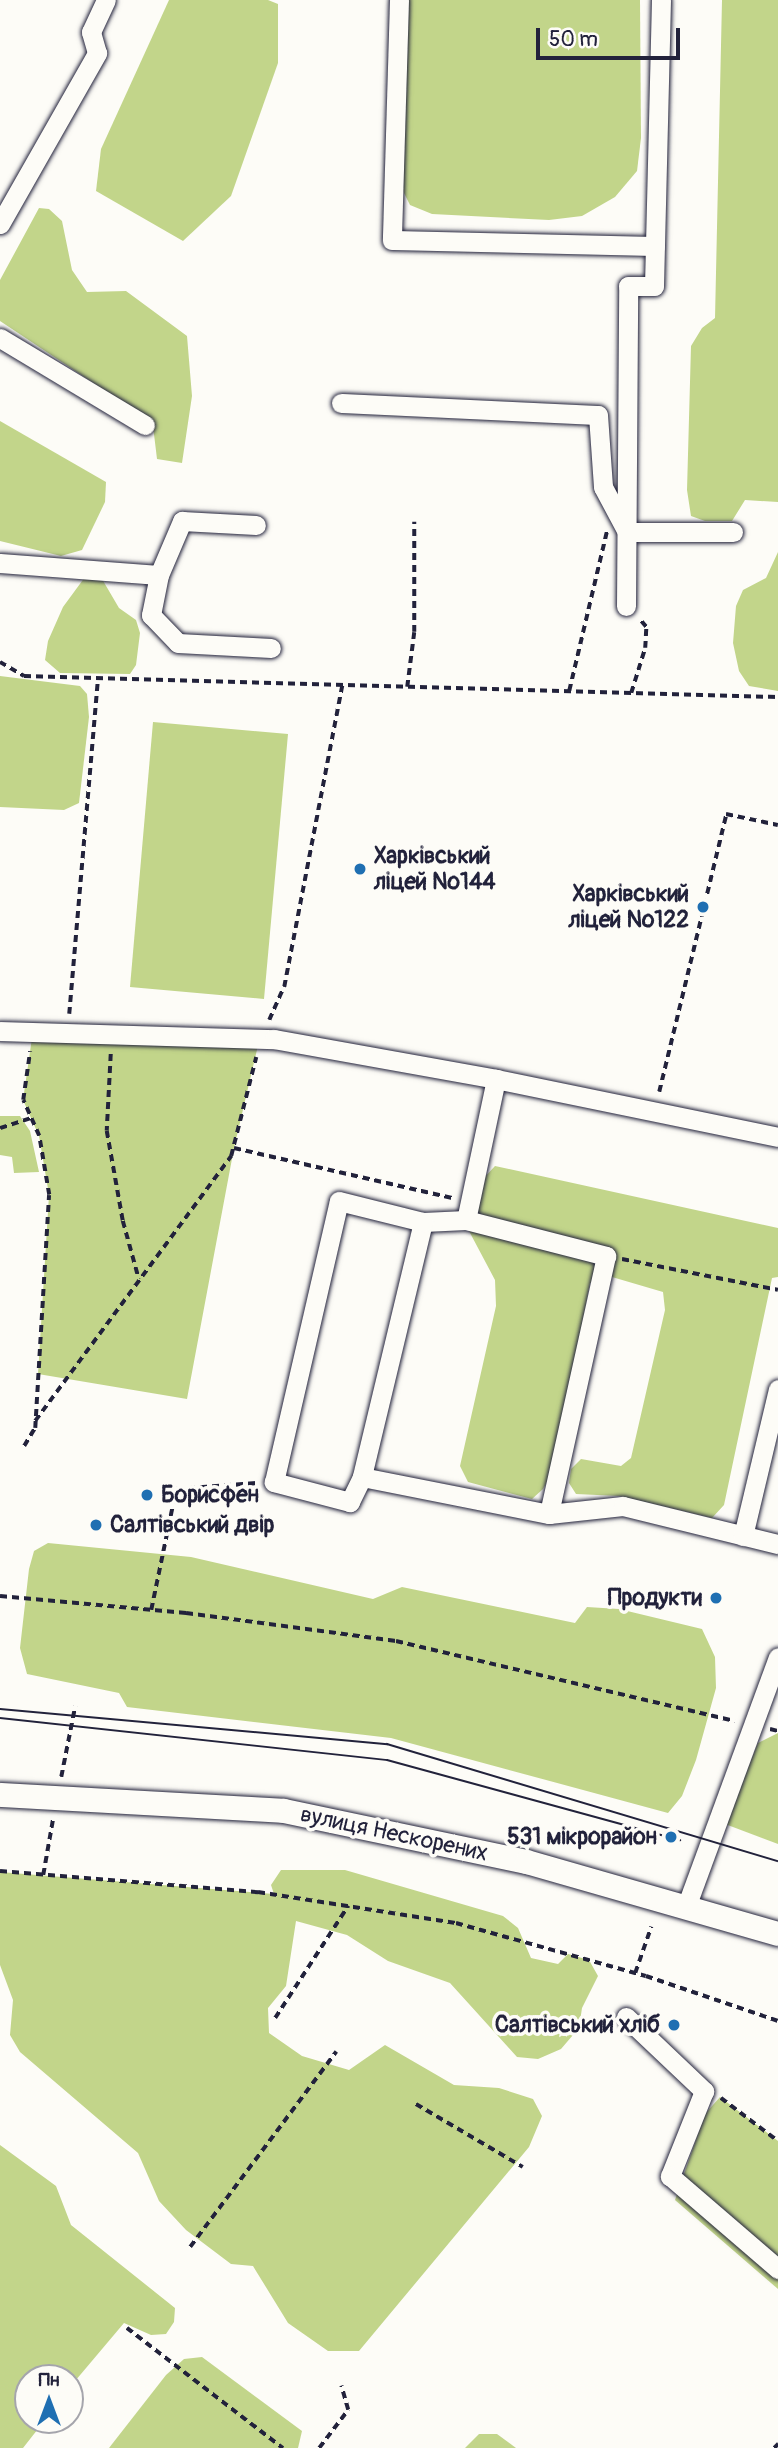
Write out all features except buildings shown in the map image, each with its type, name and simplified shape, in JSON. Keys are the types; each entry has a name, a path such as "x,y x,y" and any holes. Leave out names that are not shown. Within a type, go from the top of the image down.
{"main road":[{"name":"вулиця Нескорених","path":"0,1795 285,1811 527,1862 778,1934"}],"lane":[{"path":"0,224 97,53 91,32 106,0"},
{"path":"399,0 392,240 655,246"},
{"path":"626,606 622,524 628,286 654,286 661,0"},
{"path":"0,338 145,425"},
{"path":"341,403 598,415 603,487 622,524"},
{"path":"256,525 182,521 159,575 151,615 178,642 271,648"},
{"path":"622,524 733,532"},
{"path":"0,563 159,575"},
{"path":"0,1031 260,1037 496,1079 778,1138"},
{"path":"468,1211 496,1079"},
{"path":"423,1222 362,1477 350,1502 274,1482 339,1201 423,1222 468,1211 606,1256 549,1514"},
{"path":"743,1536 778,1389"},
{"path":"362,1477 549,1514 623,1506 778,1544"},
{"path":"686,1907 778,1657"},
{"path":"626,2017 704,2091 670,2176 778,2269"}],"path":[{"path":"407,687 414,632 414,522"},
{"path":"569,691 604,534 622,524"},
{"path":"626,606 646,626 645,648 631,693"},
{"path":"0,662 24,676 778,697"},
{"path":"68,1032 98,678"},
{"path":"24,1446 35,1421 234,1148 260,1037 284,988 342,685"},
{"path":"659,1092 726,814 778,825"},
{"path":"33,1031 23,1100 39,1136 49,1195 35,1421"},
{"path":"112,1034 107,1131 122,1221 139,1279"},
{"path":"0,1128 31,1118"},
{"path":"234,1148 468,1211"},
{"path":"606,1256 778,1290"},
{"path":"151,1610 176,1489 274,1482"},
{"path":"0,1596 151,1610 396,1641 778,1731"},
{"path":"59,1786 75,1706"},
{"path":"43,1875 53,1818"},
{"path":"0,1871 258,1892 456,1923 635,1973 778,2021"},
{"path":"275,2018 348,1906"},
{"path":"635,1973 650,1927"},
{"path":"190,2247 336,2053"},
{"path":"704,2091 713,2091 778,2141"},
{"path":"416,2104 523,2167"},
{"path":"127,2328 283,2448"},
{"path":"319,2448 348,2410 341,2386"},
{"path":"774,2448 778,2444"}],"green space":[{"path":"169,0 268,0 278,4 278,63 231,196 183,241 96,191 101,149"},
{"path":"406,0 640,0 641,138 637,171 615,197 582,216 549,220 432,214 410,205 400,185"},
{"path":"722,0 778,0 778,502 745,500 732,521 705,521 691,516 687,490 691,346 702,328 715,318"},
{"path":"39,208 49,209 62,221 72,270 87,292 126,291 187,336 192,396 182,463 157,459 153,426 143,416 0,321 0,280"},
{"path":"0,421 106,482 105,502 82,550 61,556 0,541"},
{"path":"778,552 778,691 749,686 739,671 733,643 736,606 743,590 766,578"},
{"path":"85,577 102,579 119,608 136,620 140,633 136,665 130,674 60,673 45,660 48,641 63,607"},
{"path":"0,676 80,686 87,694 89,717 79,803 64,810 0,807"},
{"path":"153,722 288,734 264,999 130,987"},
{"path":"33,1031 260,1037 234,1148 187,1399 38,1374 49,1195 39,1136 23,1100"},
{"path":"0,1116 20,1116 30,1131 39,1172 14,1173 12,1157 0,1155"},
{"path":"495,1166 778,1228 778,1277 772,1278 724,1505 712,1518 619,1496 576,1494 569,1483 571,1469 581,1459 621,1466 631,1458 665,1310 663,1292 612,1277 590,1283 554,1470 543,1489 532,1499 468,1482 460,1466 496,1306 495,1280 469,1231 482,1180"},
{"path":"48,1543 191,1557 373,1599 402,1587 575,1623 587,1607 619,1609 702,1629 715,1657 716,1688 696,1760 682,1796 668,1813 391,1738 127,1707 119,1693 27,1674 20,1648 29,1569 34,1551"},
{"path":"778,1733 778,1844 725,1824 758,1743"},
{"path":"281,1870 345,1870 503,1916 518,1928 531,1958 558,1964 568,1954 589,1960 598,1976 582,2008 579,2028 561,2049 538,2059 517,2057 450,1983 388,1961 347,1935 296,1921 286,1986 268,2008 269,2033 302,2056 349,2070 385,2045 454,2085 499,2088 533,2099 542,2116 529,2147 359,2351 328,2351 288,2323 253,2266 231,2264 186,2230 159,2201 138,2153 20,2052 10,2035 13,2000 0,1965 0,1872 274,1894 271,1885"},
{"path":"720,2097 778,2141 778,2289 675,2200 705,2114"},
{"path":"0,2145 56,2186 71,2225 175,2308 174,2322 166,2334 151,2335 124,2323 84,2370 84,2364 14,2364 14,2434 34,2434 23,2448 0,2448"},
{"path":"202,2357 302,2431 298,2448 109,2448 166,2375 184,2359"},
{"path":"479,2434 497,2434 516,2448 465,2448"}],"tram line":[{"path":"0,1709 387,1744 778,1861"},
{"path":"0,1718 387,1760 680,1840"}],"place":[{"name":"Харківський ліцей №144","path":"360,869"},
{"name":"Харківський ліцей №122","path":"703,907"},
{"name":"Борисфен","path":"147,1495"},
{"name":"Салтівський двір","path":"96,1525"},
{"name":"Продукти","path":"716,1598"},
{"name":"531 мікрорайон","path":"671,1837"},
{"name":"Салтівський хліб","path":"674,2025"}]}
